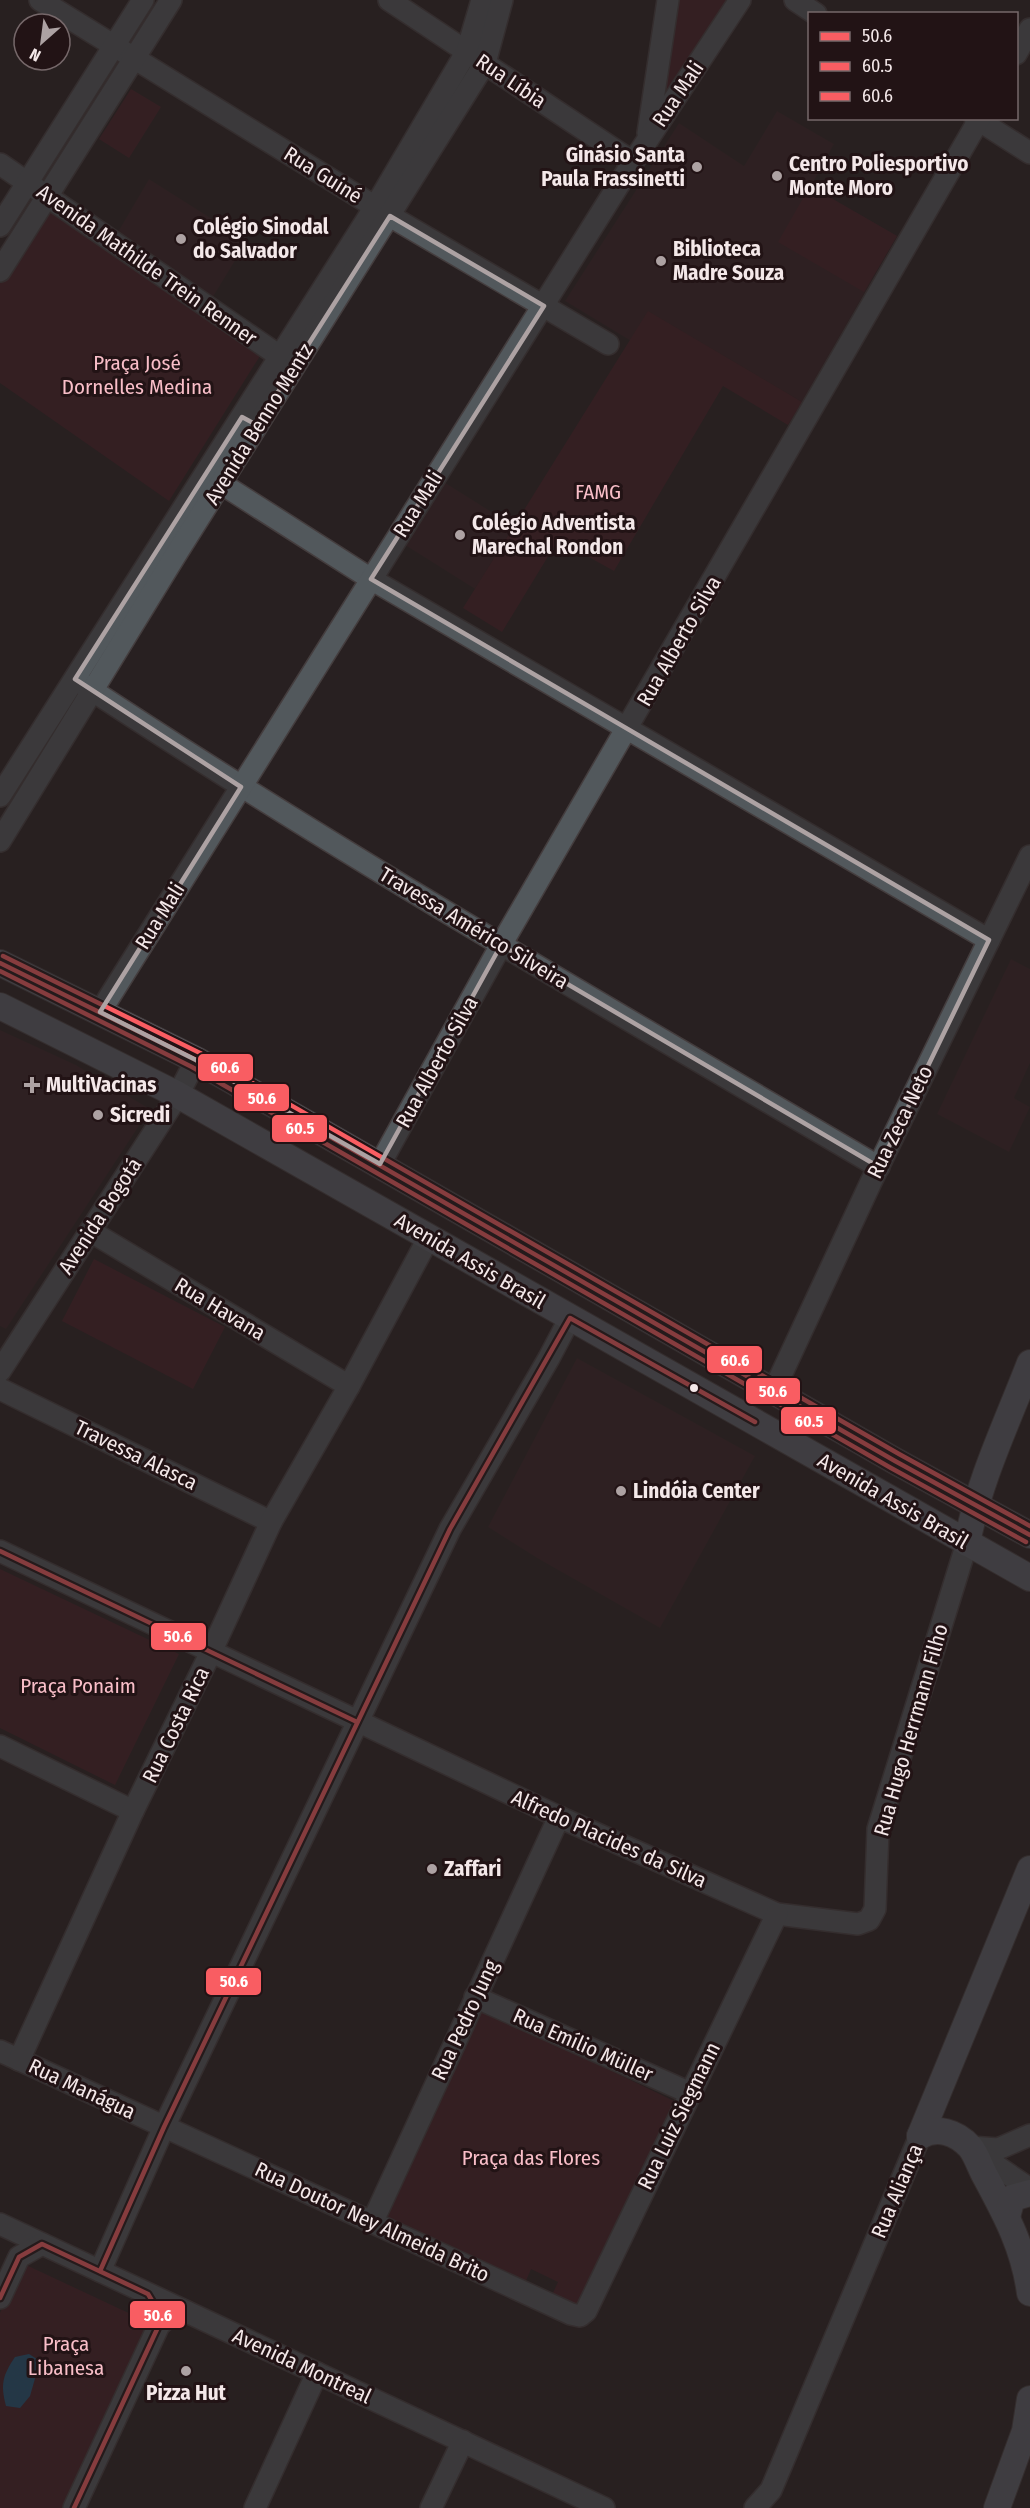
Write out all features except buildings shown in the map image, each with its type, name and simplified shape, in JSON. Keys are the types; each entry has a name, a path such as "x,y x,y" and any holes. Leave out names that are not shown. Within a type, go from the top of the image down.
{"main road":[{"name":"Avenida Assis Brasil","path":"0,963 196,1060 895,1461 1030,1534"},
{"name":"Avenida Assis Brasil","path":"0,1006 178,1095 1030,1578"},
{"path":"967,1543 975,1504 993,1452 1030,1363"},
{"name":"Rua Aliança","path":"920,2136 1030,1869"},
{"path":"936,2097 940,2116 960,2140 1007,2217 1026,2263 1030,2293"},
{"path":"920,2136 929,2131 939,2130 960,2140"},
{"path":"1007,2217 1012,2198 1030,2191"},
{"path":"997,2508 1025,2431 1030,2399"}],"street":[{"name":"Rua Guiné","path":"40,0 382,212 608,344"},
{"path":"0,226 143,0"},
{"path":"0,271 171,0"},
{"name":"Rua Líbia","path":"389,0 633,162"},
{"name":"Avenida Benno Mentz","path":"382,212 467,51 482,0"},
{"name":"Avenida Benno Mentz","path":"0,841 83,685 382,212 485,63 502,0"},
{"path":"647,140 668,0"},
{"name":"Rua Mali","path":"100,1012 633,162 740,0"},
{"path":"795,0 813,12"},
{"path":"1018,52 1030,29"},
{"name":"Rua Alberto Silva","path":"380,1164 501,945 628,729 977,120"},
{"path":"980,120 1030,153"},
{"name":"Avenida Mathilde Trein Renner","path":"0,164 287,362"},
{"path":"214,479 371,579 989,940"},
{"name":"Avenida Benno Mentz","path":"0,794 83,685"},
{"name":"Travessa Américo Silveira","path":"83,685 241,787 501,945 879,1167"},
{"path":"0,794 20,807"},
{"name":"Rua Zeca Neto","path":"774,1390 1030,856"},
{"name":"Avenida Bogotá","path":"0,1371 178,1095 196,1060"},
{"name":"Rua Havana","path":"90,1231 349,1386"},
{"name":"Rua Costa Rica","path":"10,2055 134,1811 271,1521 349,1386 429,1237"},
{"path":"100,2271 164,2127 450,1529 570,1318"},
{"name":"Travessa Alasca","path":"0,1389 271,1521"},
{"name":"Rua Hugo Herrmann Filho","path":"869,1920 875,1910 878,1829 967,1543"},
{"name":"Alfredo Placides da Silva","path":"0,1551 559,1818 777,1914 858,1924 869,1920"},
{"path":"0,1746 134,1811"},
{"name":"Rua Pedro Jung","path":"372,2223 559,1818"},
{"name":"Rua Luiz Siegmann","path":"579,2316 586,2311 777,1914"},
{"name":"Rua Emílio Müller","path":"475,1997 690,2093"},
{"name":"Rua Manágua","path":"10,2055 164,2127"},
{"name":"Rua Doutor Ney Almeida Brito","path":"164,2127 579,2316"},
{"path":"960,2140 998,2149 1030,2135"},
{"name":"Rua Aliança","path":"755,2508 771,2490 920,2136"},
{"path":"960,2140 1030,2191"},
{"name":"Avenida Montreal","path":"0,2224 463,2441 580,2503 604,2508"},
{"path":"0,2298 20,2257 42,2244"},
{"path":"148,2294 157,2309 159,2325"},
{"path":"74,2508 159,2325 168,2317 187,2312"},
{"path":"255,2508 317,2373"},
{"path":"431,2508 463,2441"}],"highlighted area":[{"path":"390,216 544,306 371,579 989,940 879,1167 501,945 380,1164 196,1060 100,1012 241,787 75,679 242,417 257,425"}],"shaded area":[{"path":"777,111 834,144 811,186 897,236 802,402 649,312 631,341 565,301 679,123 744,166"},
{"name":"Colégio Sinodal do Salvador","path":"149,179 247,241 211,300 115,237"},
{"name":"Colégio Adventista Marechal Rondon","path":"444,482 514,526 475,589 405,545"},
{"path":"1011,959 1030,969 1030,1063 1014,1098 1030,1107 1009,1152 937,1114"},
{"path":"0,1030 76,1065 150,1109 6,1329 0,1326"},
{"name":"Lindóia Center","path":"577,1358 755,1456 660,1628 537,1558 488,1527"}],"green space":[{"path":"675,0 726,0 657,112"},
{"path":"131,89 161,107 129,158 99,139"},
{"path":"810,186 897,236 864,292 778,242"},
{"name":"Praça José Dornelles Medina","path":"44,207 260,356 169,501 0,383 0,283"},
{"name":"FAMG","path":"648,311 802,402 788,425 723,386 614,571 558,540 502,632 463,608"},
{"path":"94,1259 225,1327 193,1389 62,1321"},
{"name":"Praça Ponaim","path":"0,1569 179,1654 115,1785 0,1728"},
{"name":"Praça das Flores","path":"481,2008 676,2102 580,2308 552,2295 558,2282 531,2269 525,2283 387,2218"},
{"name":"Praça Libanesa","path":"24,2264 152,2324 65,2508 0,2508 0,2313"}],"water":[{"path":"29,2354 40,2361 30,2396 20,2408 6,2406 3,2386 8,2369 15,2357"}],"transit line":[{"name":"60.6","path":"3,956 200,1053 899,1454 1030,1526"},
{"name":"50.6","path":"0,963 196,1060 895,1461 1030,1535"},
{"name":"60.5","path":"0,971 192,1067 891,1468 1026,1542"},
{"name":"50.6","path":"100,2271 164,2127 450,1529 570,1318 755,1422"},
{"name":"50.6","path":"0,1551 357,1722"},
{"name":"50.6","path":"0,2298 19,2257 42,2244 148,2294 157,2309 159,2325 74,2508"}],"place":[{"name":"Ginásio Santa Paula Frassinetti","path":"697,167"},
{"name":"Centro Poliesportivo Monte Moro","path":"777,176"},
{"name":"Colégio Sinodal do Salvador","path":"181,239"},
{"name":"Biblioteca Madre Souza","path":"661,261"},
{"name":"Colégio Adventista Marechal Rondon","path":"460,535"},
{"name":"MultiVacinas","path":"32,1085"},
{"name":"Sicredi","path":"98,1115"},
{"name":"Lindóia Center","path":"621,1491"},
{"name":"Zaffari","path":"432,1869"},
{"name":"Pizza Hut","path":"186,2371"}]}
